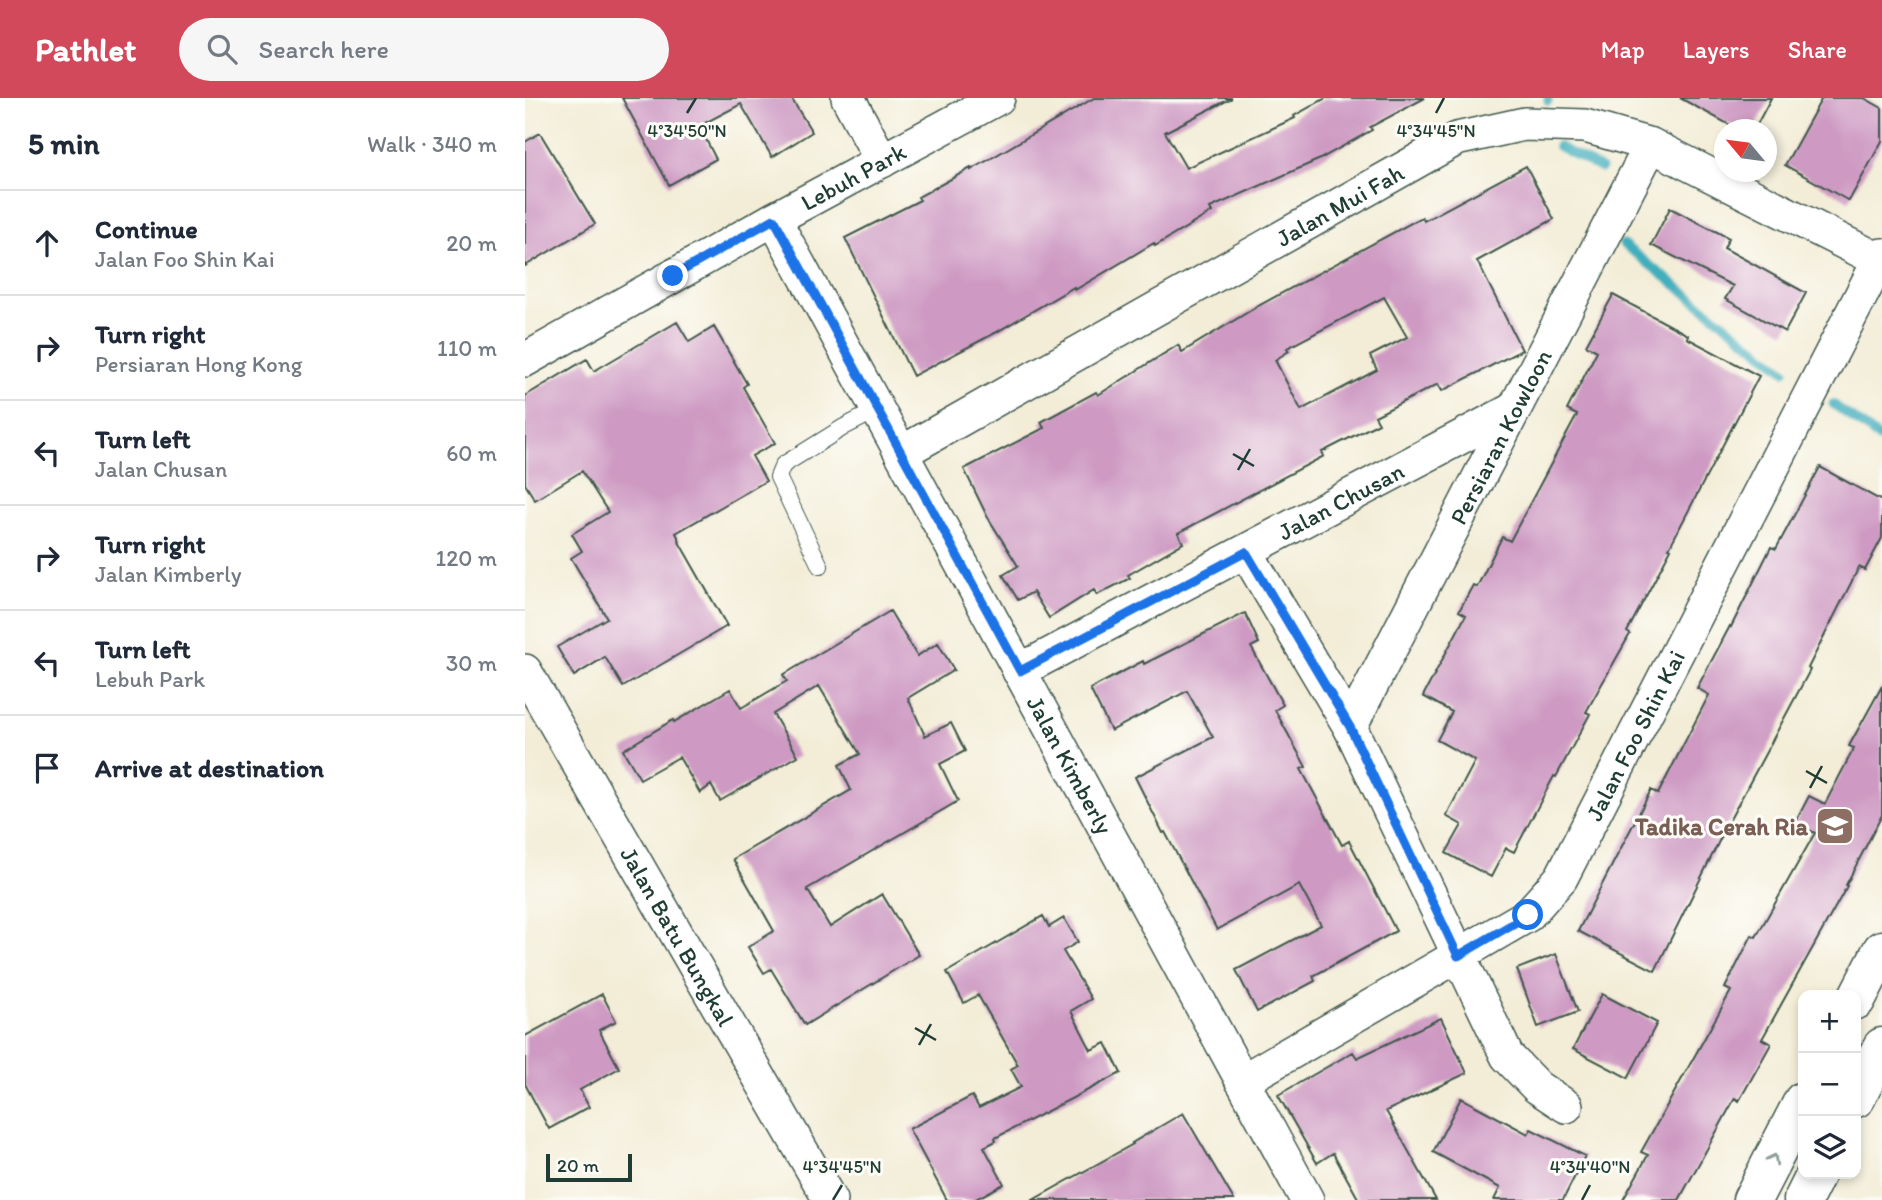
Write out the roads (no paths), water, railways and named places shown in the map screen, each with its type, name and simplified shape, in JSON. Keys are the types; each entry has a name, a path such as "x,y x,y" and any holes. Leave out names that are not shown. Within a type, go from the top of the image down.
{"main road":[{"path":"1861,990 1882,950"},
{"path":"1861,1088 1882,1047"},
{"path":"1752,1200 1798,1111"},
{"path":"1803,1200 1814,1179"}],"street":[{"path":"848,98 883,161"},
{"name":"Lebuh Park","path":"525,360 774,219 998,98"},
{"name":"Jalan Mui Fah","path":"901,453 1456,139 1524,124 1585,126 1651,145 1881,257"},
{"name":"Persiaran Kowloon","path":"1350,727 1651,145"},
{"name":"Jalan Kimberly","path":"774,219 1307,1200"},
{"name":"Jalan Foo Shin Kai","path":"1242,1081 1528,915 1561,878 1881,257"},
{"name":"Jalan Chusan","path":"1020,671 1514,409"},
{"path":"1246,552 1350,727 1507,1056 1537,1087 1566,1105"},
{"name":"Jalan Batu Bungkal","path":"525,671 830,1200"},
{"path":"1796,1200 1812,1179"}],"lane":[{"path":"820,566 778,477 783,466 844,426 877,410"}],"waterway":[{"path":"1558,146 1601,169"},
{"path":"1623,244 1785,371"},
{"path":"1833,404 1882,440"}],"place":[{"name":"Tadika Cerah Ria","path":"1835,826"}]}
